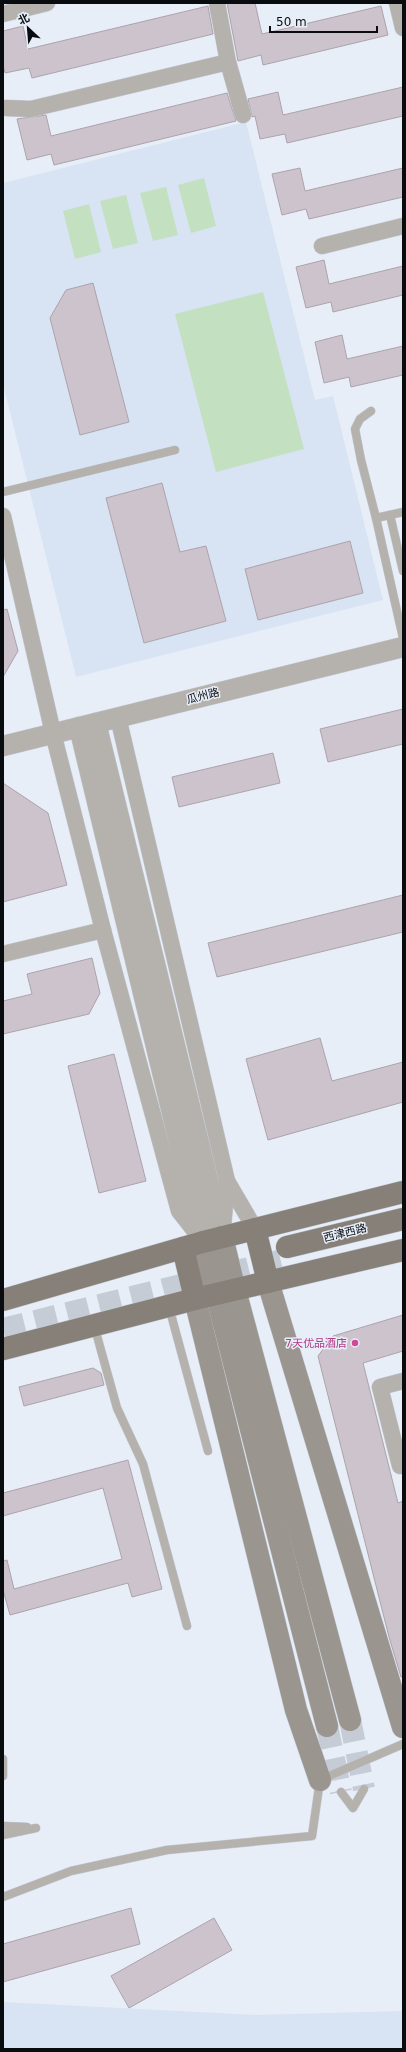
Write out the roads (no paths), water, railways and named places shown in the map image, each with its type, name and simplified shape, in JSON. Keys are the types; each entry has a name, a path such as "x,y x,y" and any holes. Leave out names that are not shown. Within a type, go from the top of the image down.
{"main road":[{"path":"3,1300 203,1242 403,1192"},
{"name":"西津西路","path":"403,1219 288,1253 403,1231"},
{"path":"255,1229 268,1282 403,1727"},
{"path":"203,1242 215,1294 327,1726"},
{"path":"203,1242 215,1294 296,1710 320,1780"},
{"path":"3,1349 215,1294 403,1250"},
{"path":"215,1294 350,1720"}],"street":[{"path":"3,14 47,3"},
{"path":"217,3 228,62 243,116"},
{"path":"397,3 403,28"},
{"path":"4,104 32,109 228,62"},
{"path":"322,246 403,226"},
{"path":"3,516 53,734 103,930 179,1210 203,1242"},
{"name":"瓜州路","path":"3,746 403,647"},
{"path":"118,717 227,1181 255,1229"},
{"path":"88,725 203,1242"},
{"path":"3,954 103,930"},
{"path":"203,1242 227,1181"},
{"path":"403,1381 380,1387 400,1466 403,1465"}],"lane":[{"path":"371,411 360,419 356,429 361,460 376,518 403,638"},
{"path":"3,492 175,450"},
{"path":"376,518 403,512"},
{"path":"390,515 403,571"},
{"path":"169,1306 208,1451"},
{"path":"94,1325 117,1408 143,1464 186,1626"},
{"path":"3,1898 71,1871 167,1850 312,1836 320,1780 403,1744"},
{"path":"3,1759 3,1776"},
{"path":"341,1792 353,1808 364,1789"},
{"path":"3,1826 36,1828 3,1835"}],"tunnel":[{"path":"3,1329 290,1258"},
{"path":"350,1720 364,1789"},
{"path":"327,1726 341,1792"}],"place":[{"name":"7天优品酒店","path":"355,1343"}]}
